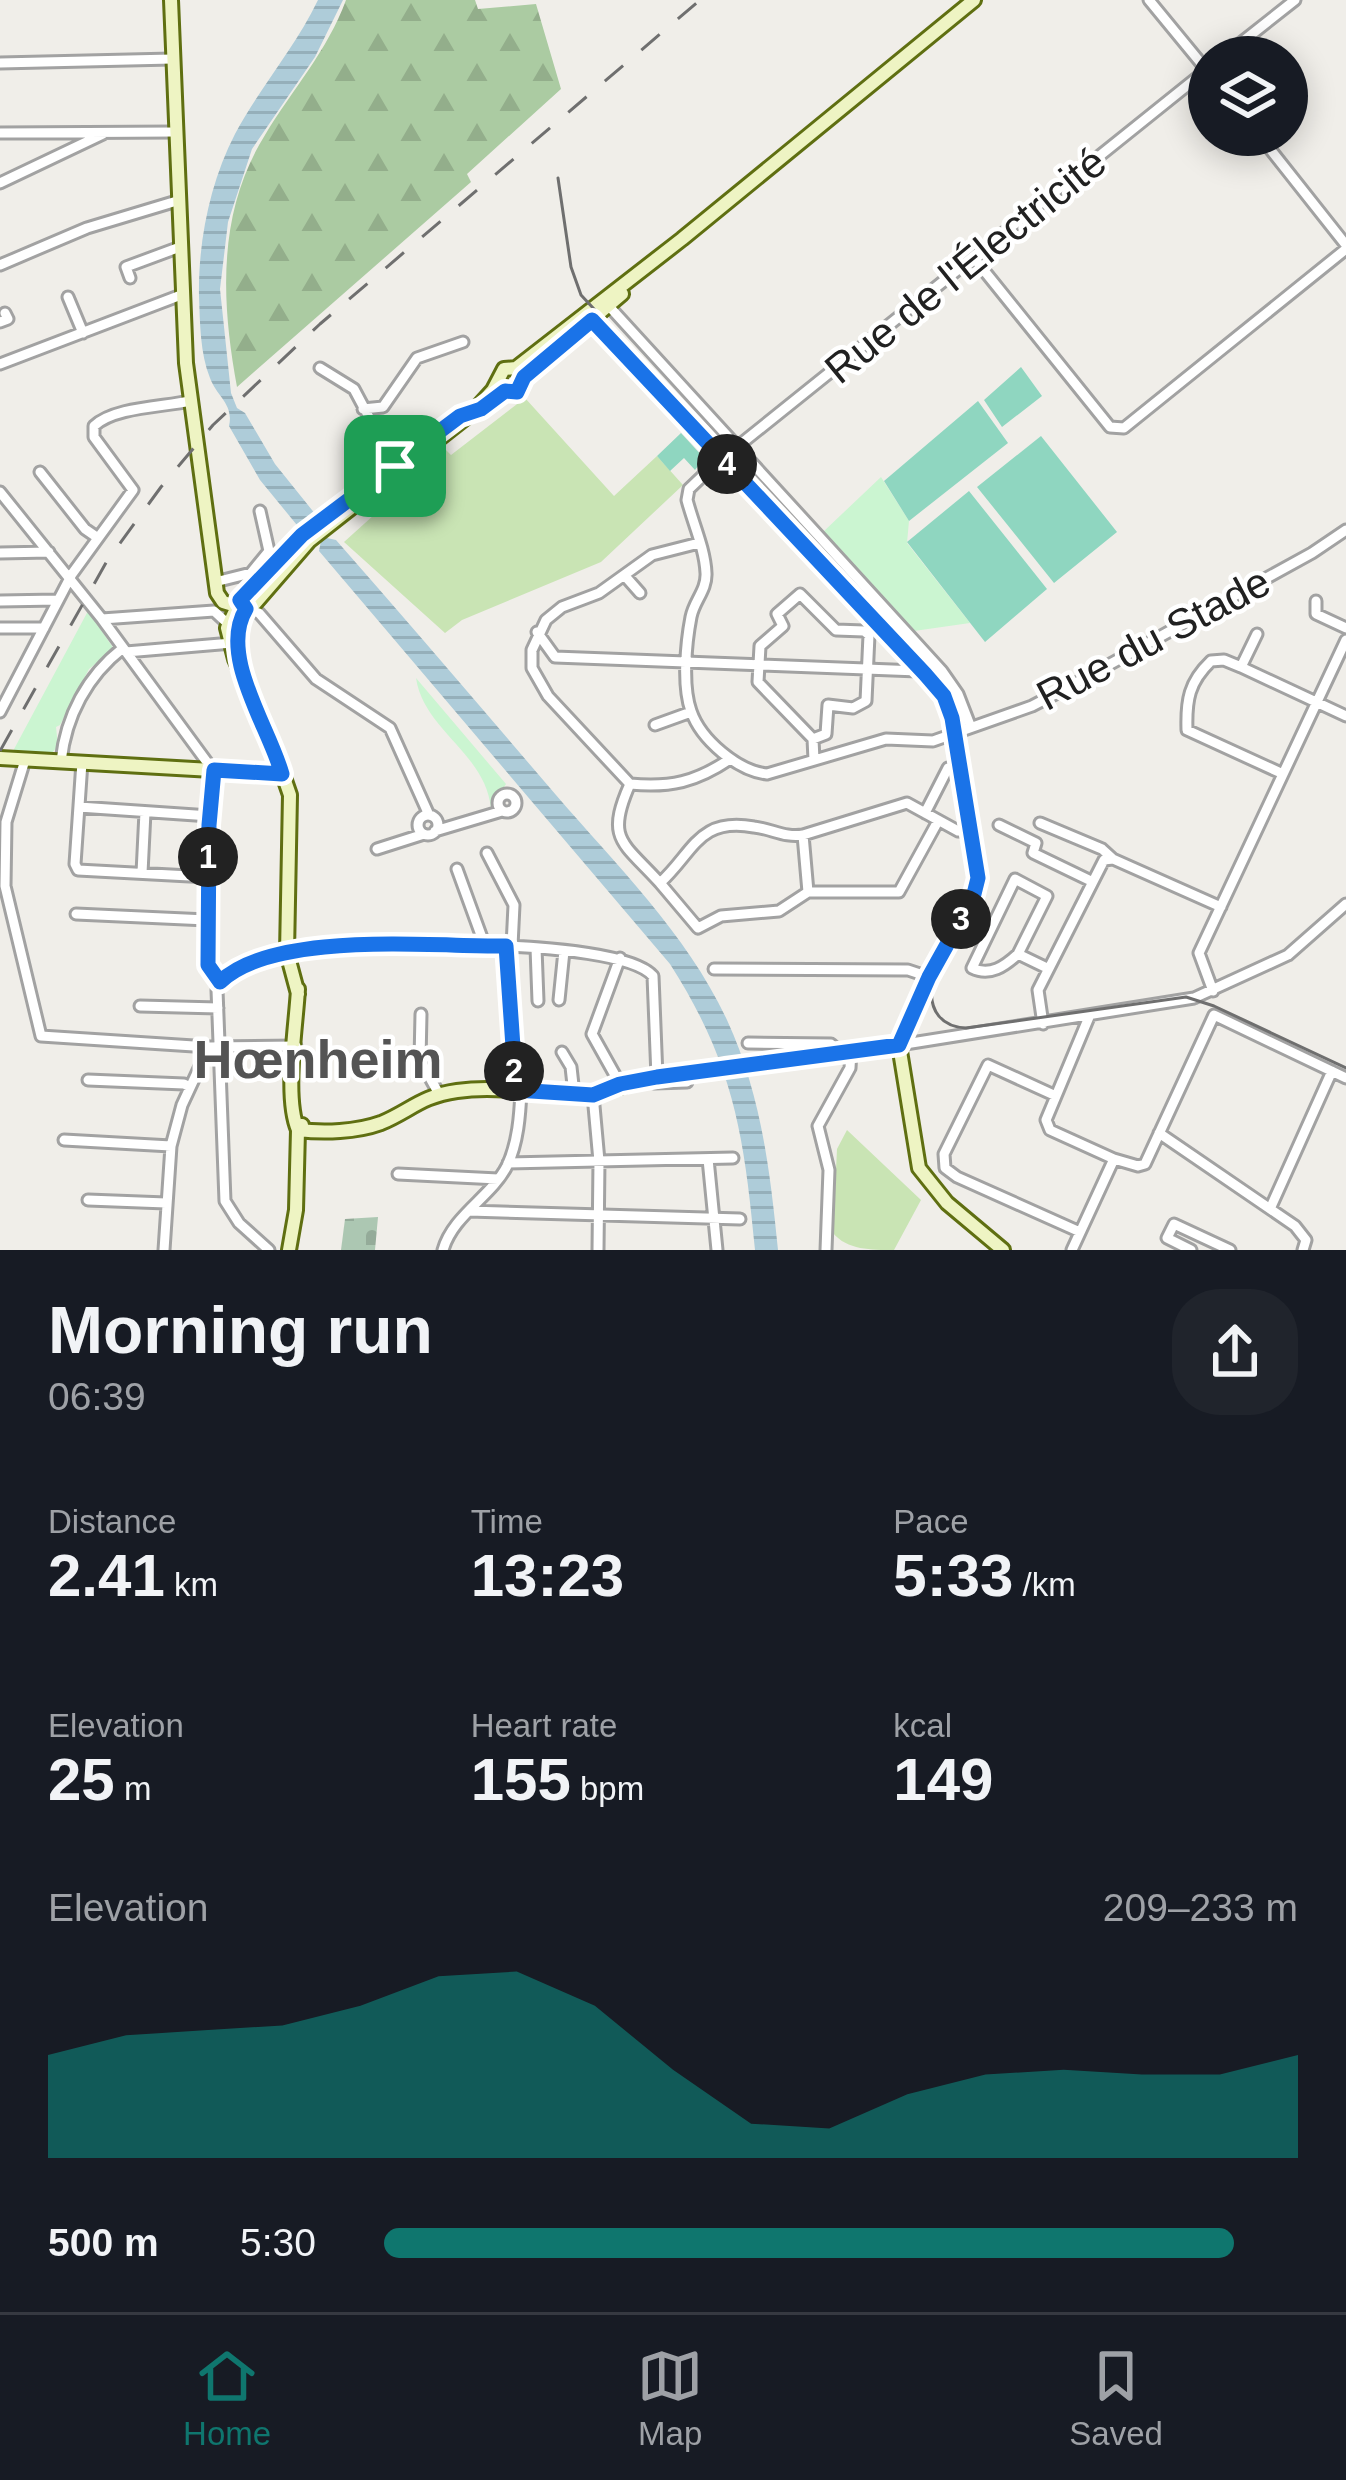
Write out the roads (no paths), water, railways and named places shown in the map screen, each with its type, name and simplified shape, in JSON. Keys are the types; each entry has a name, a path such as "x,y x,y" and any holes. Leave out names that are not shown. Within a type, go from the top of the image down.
{"main road":[{"path":"171,0 181,295 190,401 217,579 240,606"},
{"path":"501,386 517,392 520,372 747,186 844,115 974,0"},
{"path":"289,1250 296,1210 298,1130 303,1122 288,888 290,795 226,623 258,583 328,520 473,412 501,386 501,371 520,372"},
{"path":"233,642 240,606 306,540"},
{"path":"0,758 282,774"},
{"path":"298,1130 377,1124 412,1103 439,1094 485,1088 593,1095 657,1077 899,1045 920,1168 932,1188 1004,1250"}],"street":[{"path":"1149,0 1188,47"},
{"path":"1250,36 1295,0"},
{"path":"0,63 172,58"},
{"name":"Rue de l'Électricité","path":"699,543 687,500 689,489 1188,87"},
{"path":"0,183 106,132"},
{"path":"0,133 175,132"},
{"path":"974,258 1109,427 1124,428 1346,247 1274,156"},
{"path":"0,266 87,228 179,200"},
{"path":"130,278 126,267 180,247"},
{"path":"0,364 181,295"},
{"path":"68,297 83,333"},
{"path":"605,302 942,671 958,694 970,725"},
{"path":"588,316 937,687 949,706 978,872 975,892 899,1045"},
{"path":"363,409 383,407 417,358 463,342"},
{"path":"320,368 354,389 395,466"},
{"path":"0,712 69,578 133,490 94,437 94,426 104,418 190,401"},
{"path":"328,520 460,416 473,412"},
{"path":"40,472 85,529 98,538"},
{"path":"0,492 213,769 208,965 220,982 214,1047 225,1201 239,1223 269,1250"},
{"path":"217,579 247,576 269,551 260,512"},
{"name":"Rue du Stade","path":"954,733 1063,690 1346,530"},
{"path":"730,759 682,785 629,784 536,677 532,650 537,632 562,608 599,593 652,555 699,543 706,572 690,618 687,692 691,712 730,759 750,772 767,774 886,739 933,741 954,733"},
{"path":"0,553 49,552"},
{"path":"625,576 640,593"},
{"path":"813,739 826,734 828,705 853,708 866,701 869,635 836,630 800,594 777,614 783,626 760,646 758,682 813,739 814,760"},
{"path":"0,601 57,600"},
{"path":"1316,601 1316,614 1346,628"},
{"path":"240,606 259,613 316,679 390,728 430,815 418,824 430,832"},
{"path":"102,619 214,611 226,623"},
{"path":"0,628 44,628"},
{"path":"537,632 555,657"},
{"path":"1241,667 1257,634"},
{"path":"1213,991 1199,953 1346,640"},
{"path":"61,761 66,728 94,674 125,650 233,642"},
{"path":"897,671 898,650"},
{"path":"536,677 555,657 918,671"},
{"path":"1281,773 1186,730 1186,698 1211,661 1224,660 1346,716"},
{"path":"0,678 17,678"},
{"path":"655,725 691,712"},
{"path":"25,760 6,821 5,886 39,1033 47,1039 296,1046"},
{"path":"82,762 78,870 208,877"},
{"path":"925,813 948,768"},
{"path":"629,784 615,824 620,837 698,928 721,916 779,911 808,892 899,892 938,821"},
{"path":"660,884 681,865 689,847 703,833 720,827 739,824 791,838 907,803 958,831 973,832"},
{"path":"79,808 210,816"},
{"path":"377,849 502,811"},
{"path":"142,874 145,812"},
{"path":"1040,823 1221,907"},
{"path":"999,825 1036,844 1033,853 1090,881"},
{"path":"803,836 808,892"},
{"path":"443,1250 447,1238 508,1163 519,1125 509,946 514,905 488,853"},
{"path":"1043,1024 1038,990 1047,968 1090,881 1104,860 1113,859"},
{"path":"457,869 485,946"},
{"path":"1015,879 1047,896 1018,954 996,970 977,971 971,966 1015,879"},
{"path":"899,1045 1184,1001 1288,955 1346,904"},
{"path":"76,914 207,920"},
{"path":"220,982 234,970 291,952 339,946 509,946 620,958 646,967 652,976 657,1077"},
{"path":"536,948 538,1001"},
{"path":"559,1000 563,951"},
{"path":"1018,954 1047,968"},
{"path":"620,958 592,1034 620,1084 687,1082"},
{"path":"714,969 908,970 929,977"},
{"path":"140,1006 218,1009"},
{"path":"421,1014 420,1060 439,1094"},
{"path":"1089,1017 1046,1120 1050,1130 1138,1166 1144,1164 1214,1015 1346,1078"},
{"path":"748,1042 831,1044 845,1052 850,1068 818,1126 829,1170 826,1250"},
{"path":"164,1250 171,1146 190,1087 214,1047"},
{"path":"562,1052 571,1067 574,1094"},
{"path":"1056,1096 988,1065 944,1154 945,1168 1080,1232"},
{"path":"1270,1209 1332,1071"},
{"path":"88,1080 190,1087"},
{"path":"593,1095 599,1161 598,1250"},
{"path":"1159,1133 1302,1231 1303,1250"},
{"path":"64,1140 171,1146"},
{"path":"508,1163 733,1158"},
{"path":"708,1159 717,1250"},
{"path":"1072,1250 1114,1159"},
{"path":"398,1174 498,1179"},
{"path":"88,1200 166,1203"},
{"path":"469,1211 740,1220"},
{"path":"1191,1250 1167,1238 1174,1224 1230,1250"}],"water":[{"path":"318,0 343,0 315,57 252,149 228,222 220,289 231,393 275,464 316,515 318,528 336,540 391,603 649,902 692,959 727,1020 748,1076 767,1162 778,1250 755,1250 732,1101 709,1035 670,964 319,551 321,541 310,530 301,530 260,480 229,426 227,406 210,378 201,338 199,276 212,192 235,134"}],"tram line":[{"path":"558,178 571,267 581,295 950,696 961,721 985,875 979,897 932,987 939,1016 950,1025 966,1028 1186,997 1346,1068"}],"railway":[{"path":"0,751 107,561 213,425 320,324 700,0"}],"district":[{"name":"Hœnheim","path":"318,1059"}]}
